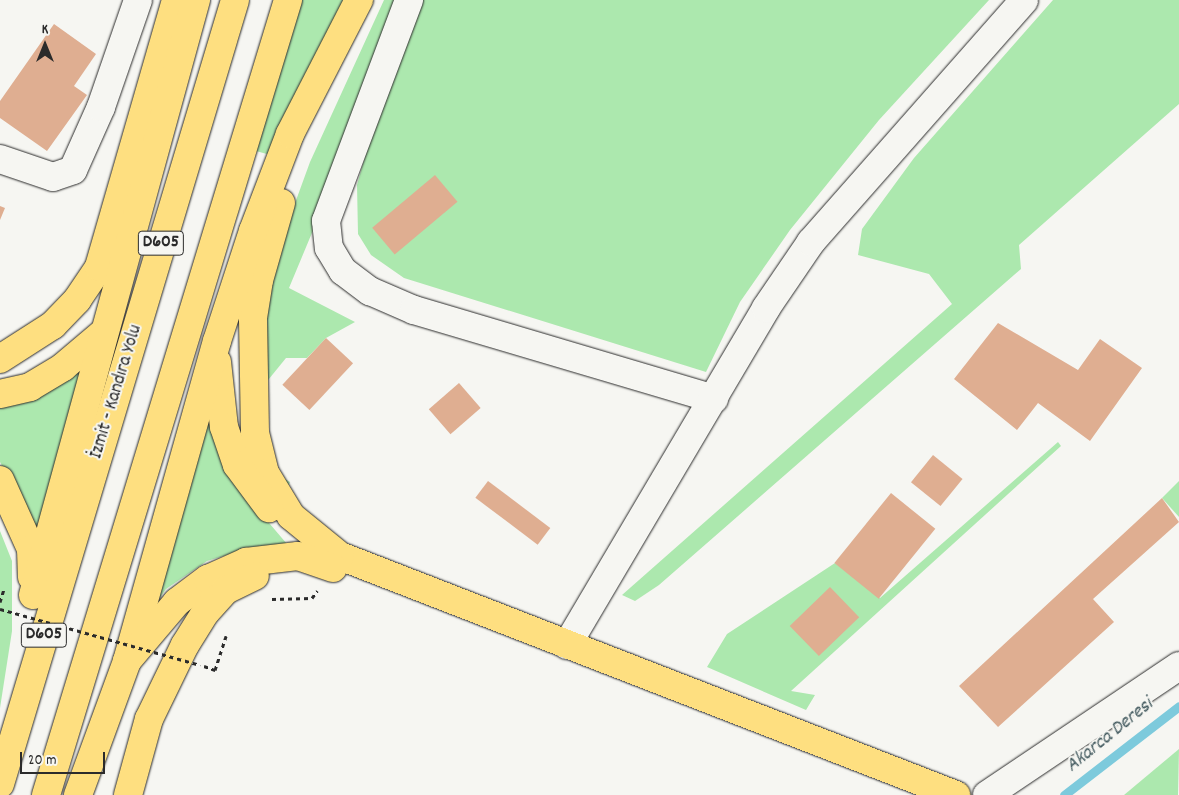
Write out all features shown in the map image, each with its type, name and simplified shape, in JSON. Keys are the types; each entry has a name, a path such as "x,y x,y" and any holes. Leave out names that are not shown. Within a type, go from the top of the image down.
{"main road":[{"path":"0,359 53,325 78,300 99,267 176,0"},
{"path":"33,595 103,333 196,0"},
{"name":"İzmit - Kandıra Yolu","path":"0,784 235,0"},
{"path":"46,795 288,0"},
{"path":"78,795 127,661 217,341 287,142 360,0"},
{"path":"337,562 291,516 265,473 255,433 250,357 259,280 278,212 297,162 375,0"},
{"path":"0,394 30,387 63,367 103,333"},
{"path":"217,341 224,427 238,465 286,525 309,544 337,562 902,795"},
{"path":"0,480 31,550 36,663"},
{"path":"127,661 177,602 208,579 246,562 298,556 337,562 567,645 956,795"},
{"path":"128,795 149,719 206,612 226,590 260,574 337,562"}],"street":[{"path":"0,160 53,177 73,170 101,107 138,0"},
{"path":"409,0 326,221 330,248 343,271 370,290 414,310 714,399"},
{"path":"567,645 810,242 1024,0"},
{"path":"987,795 1179,666"}],"path":[{"path":"312,598 337,562"},
{"path":"0,609 200,665"}],"green space":[{"path":"301,0 351,0 274,156 256,151"},
{"path":"384,0 989,0 879,120 790,230 740,302 706,372 404,278 371,255 358,234 357,185 407,5 289,288 355,322 326,338 307,358 286,358 260,390 273,472 290,482 285,496 269,470 255,387 259,302 310,162"},
{"path":"1053,0 1179,0 1179,104 1019,245 1021,269 659,585 635,601 622,595 952,304 929,274 858,255 862,229 914,158"},
{"path":"86,363 40,540 0,462 0,407"},
{"path":"207,396 235,483 287,544 247,549 207,561 166,589 147,616"},
{"path":"1058,442 1061,446 791,691 815,695 806,710 707,667 727,634 835,563 880,598"},
{"path":"1179,481 1179,517 1162,498"},
{"path":"0,531 12,561 12,631 0,708"},
{"path":"1179,749 1178,795 1124,795"}],"building":[{"path":"54,24 96,54 74,86 87,95 47,151 0,118 0,101"},
{"path":"435,175 457,202 395,255 372,228"},
{"path":"0,206 5,208 0,220"},
{"path":"998,323 1078,370 1100,339 1142,368 1090,441 1038,403 1017,430 954,379"},
{"path":"326,338 353,363 309,410 282,385"},
{"path":"459,383 481,408 450,434 429,409"},
{"path":"933,455 963,479 941,506 911,482"},
{"path":"488,481 550,528 538,545 475,498"},
{"path":"891,493 935,529 879,599 834,563"},
{"path":"1162,498 1179,522 1093,599 1114,622 998,727 959,686"},
{"path":"830,587 859,617 819,656 790,626"}],"waterway":[{"name":"Akarca Deresi","path":"1064,795 1179,706"}]}
